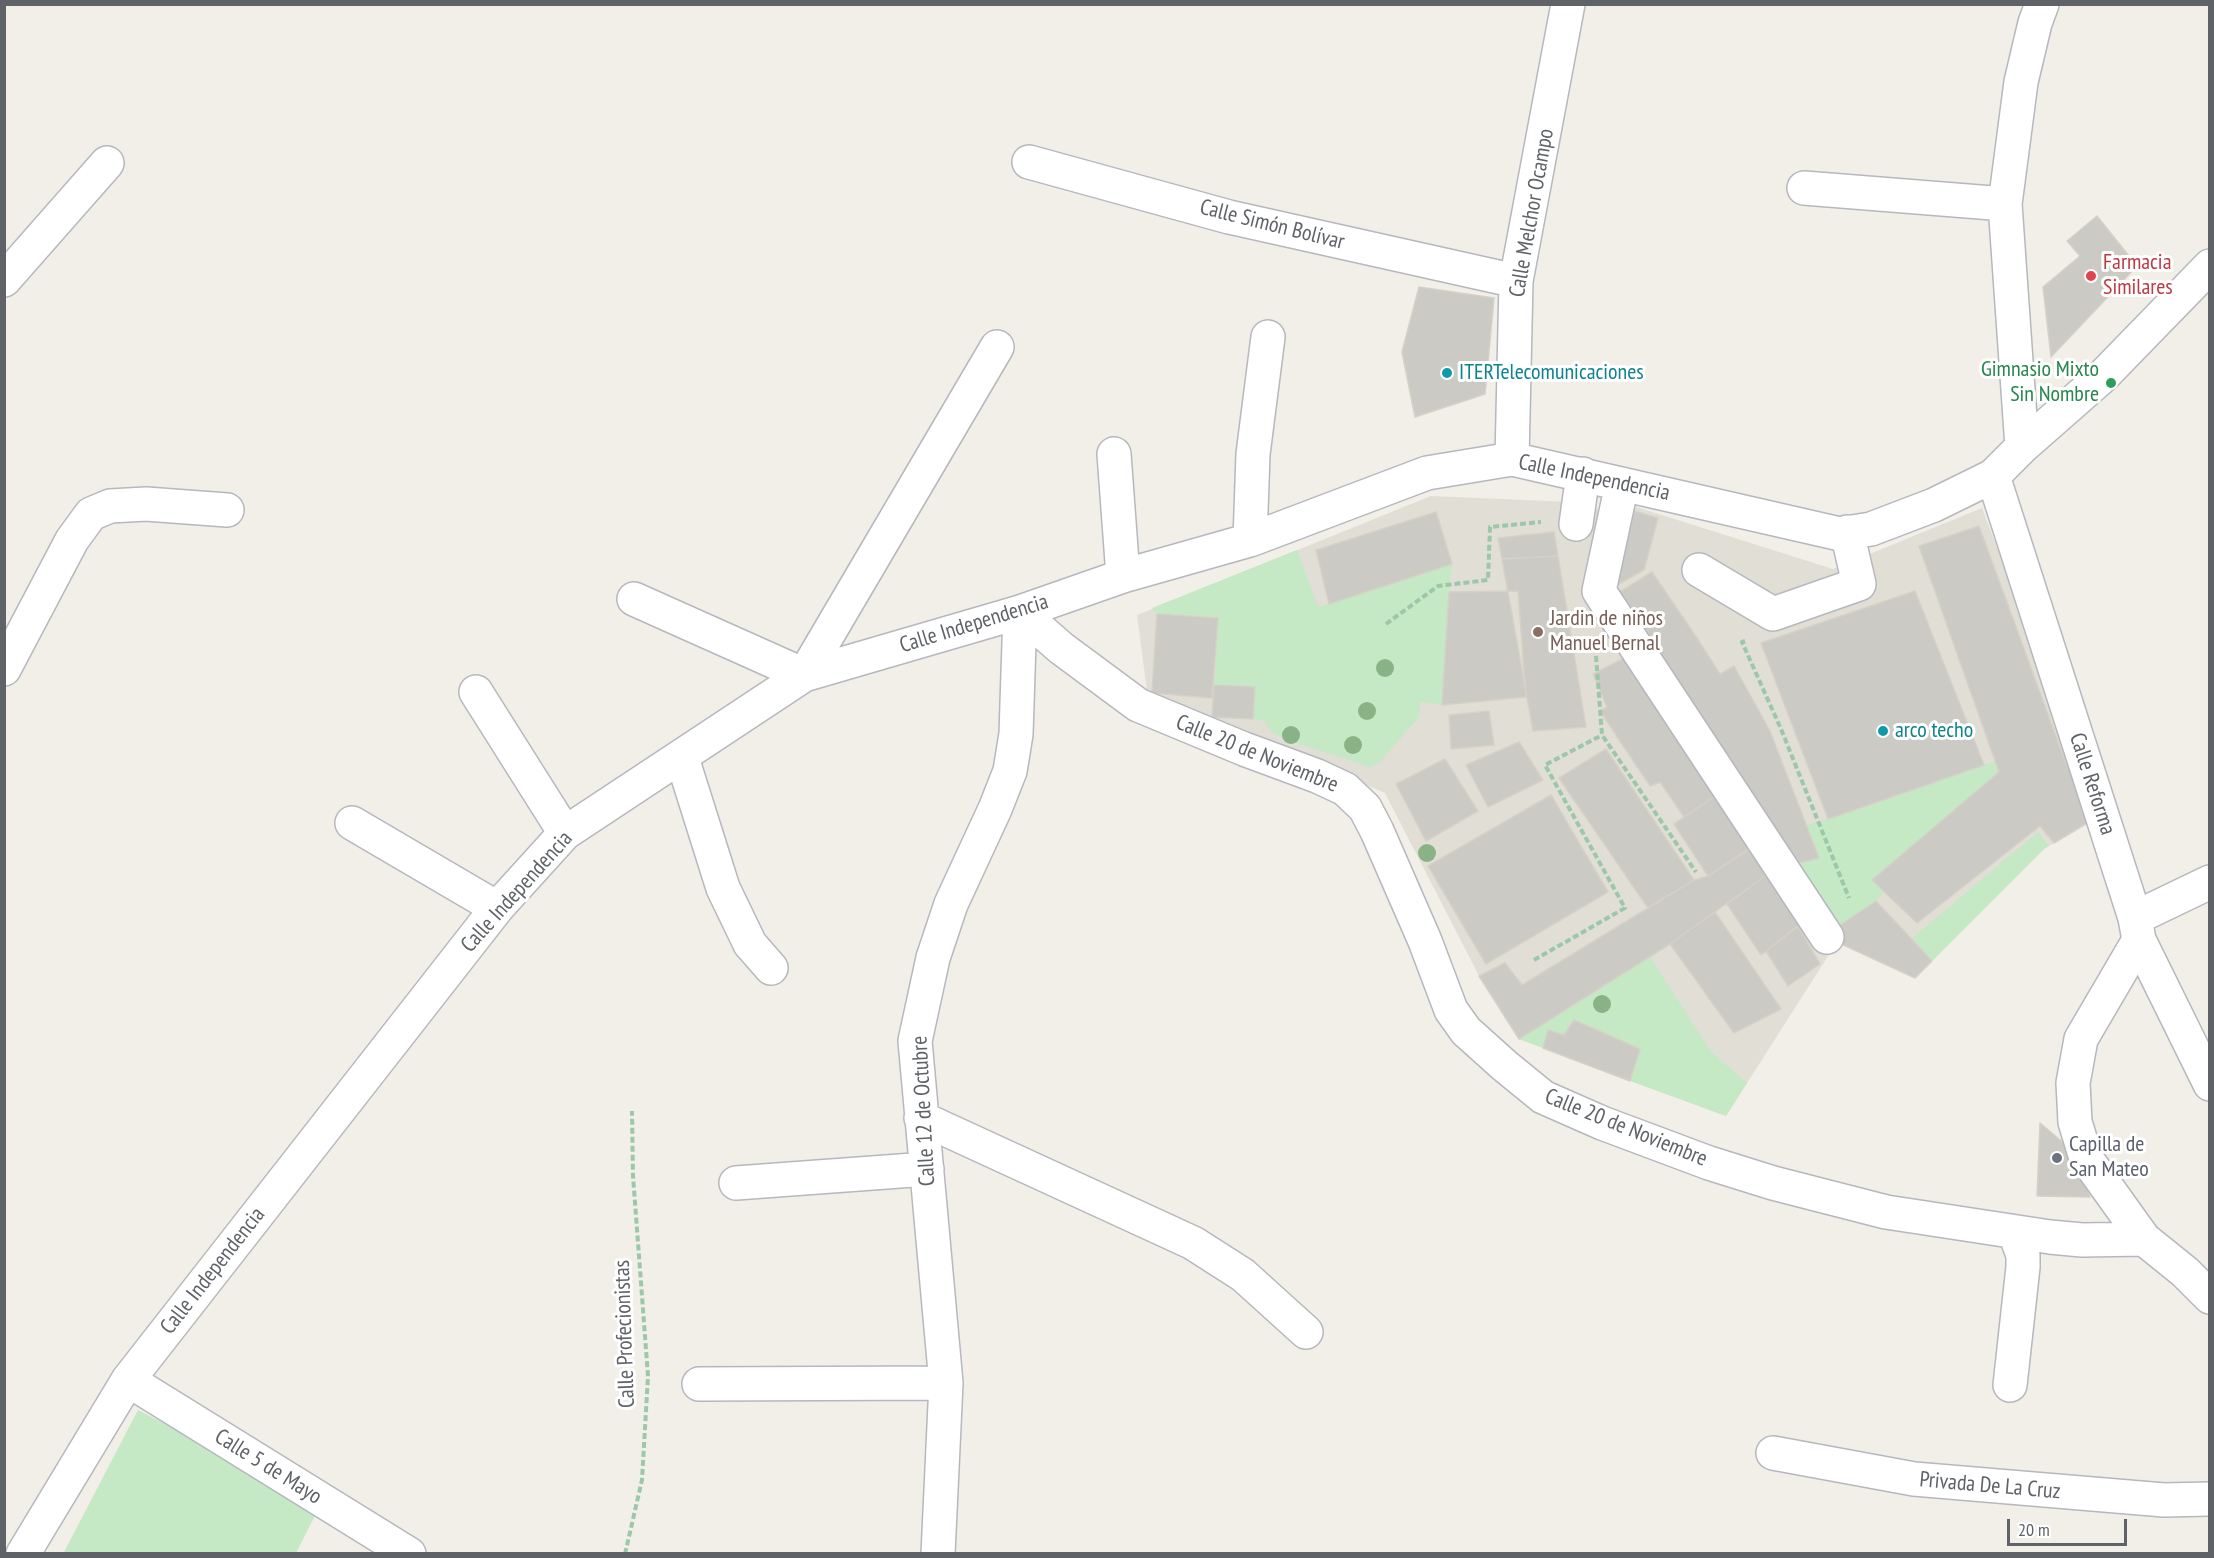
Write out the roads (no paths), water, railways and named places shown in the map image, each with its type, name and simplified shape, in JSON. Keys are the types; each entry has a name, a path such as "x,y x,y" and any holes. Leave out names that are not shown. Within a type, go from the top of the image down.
{"street":[{"name":"Calle Melchor Ocampo","path":"1512,459 1516,281 1568,4"},
{"path":"2022,447 2005,204 2021,82 2042,4"},
{"name":"Calle Simón Bolívar","path":"1029,162 1229,217 1516,281"},
{"path":"4,280 107,163"},
{"path":"1804,188 2005,204"},
{"name":"Calle Independencia","path":"23,1554 128,1380 497,908 565,833 682,758 804,675 1020,612 1123,576 1250,540 1427,473 1512,459 1840,534 1871,529 1900,520 1993,476 2022,447 2104,375 2210,266"},
{"path":"1250,540 1253,454 1268,337"},
{"path":"633,599 804,675 998,347"},
{"path":"1114,454 1123,576"},
{"path":"1561,523 1583,474"},
{"name":"Calle Reforma","path":"1993,476 2137,929 2210,1084"},
{"path":"1622,484 1599,591 1827,937"},
{"path":"4,669 72,540 91,514 110,506 146,504 227,510"},
{"path":"1699,570 1773,614 1859,584 1847,532"},
{"name":"Calle 12 de Octubre","path":"938,1554 946,1383 915,1041 933,958 951,904 1010,771 1016,734 1020,612"},
{"name":"Calle 20 de Noviembre","path":"1020,612 1061,648 1138,705 1345,789 1365,808 1377,831 1425,941 1451,1010 1466,1031 1543,1097 1602,1123 1709,1163 1773,1183 1886,1212 2015,1233 2082,1240 2144,1239"},
{"path":"476,692 565,833"},
{"path":"682,758 723,888 750,944 771,968"},
{"path":"352,823 497,908"},
{"path":"2210,882 2137,929 2081,1040 2073,1083 2075,1122 2086,1158 2144,1239 2185,1272 2210,1297"},
{"path":"921,1118 1193,1243 1243,1275 1306,1332"},
{"path":"736,1183 927,1169"},
{"path":"2010,1385 2024,1267 2024,1255 2015,1233"},
{"name":"Calle 5 de Mayo","path":"128,1380 409,1554"},
{"path":"699,1384 946,1383"},
{"name":"Privada De La Cruz","path":"1773,1453 1914,1479 2164,1500 2210,1499"}],"place":[{"name":"Farmacia Similares","path":"2091,276"},
{"name":"ITERTelecomunicaciones","path":"1447,373"},
{"name":"Gimnasio Mixto Sin Nombre","path":"2111,383"},
{"name":"Jardin de niños Manuel Bernal","path":"1538,632"},
{"name":"arco techo","path":"1883,731"},
{"name":"Capilla de San Mateo","path":"2057,1158"}]}
